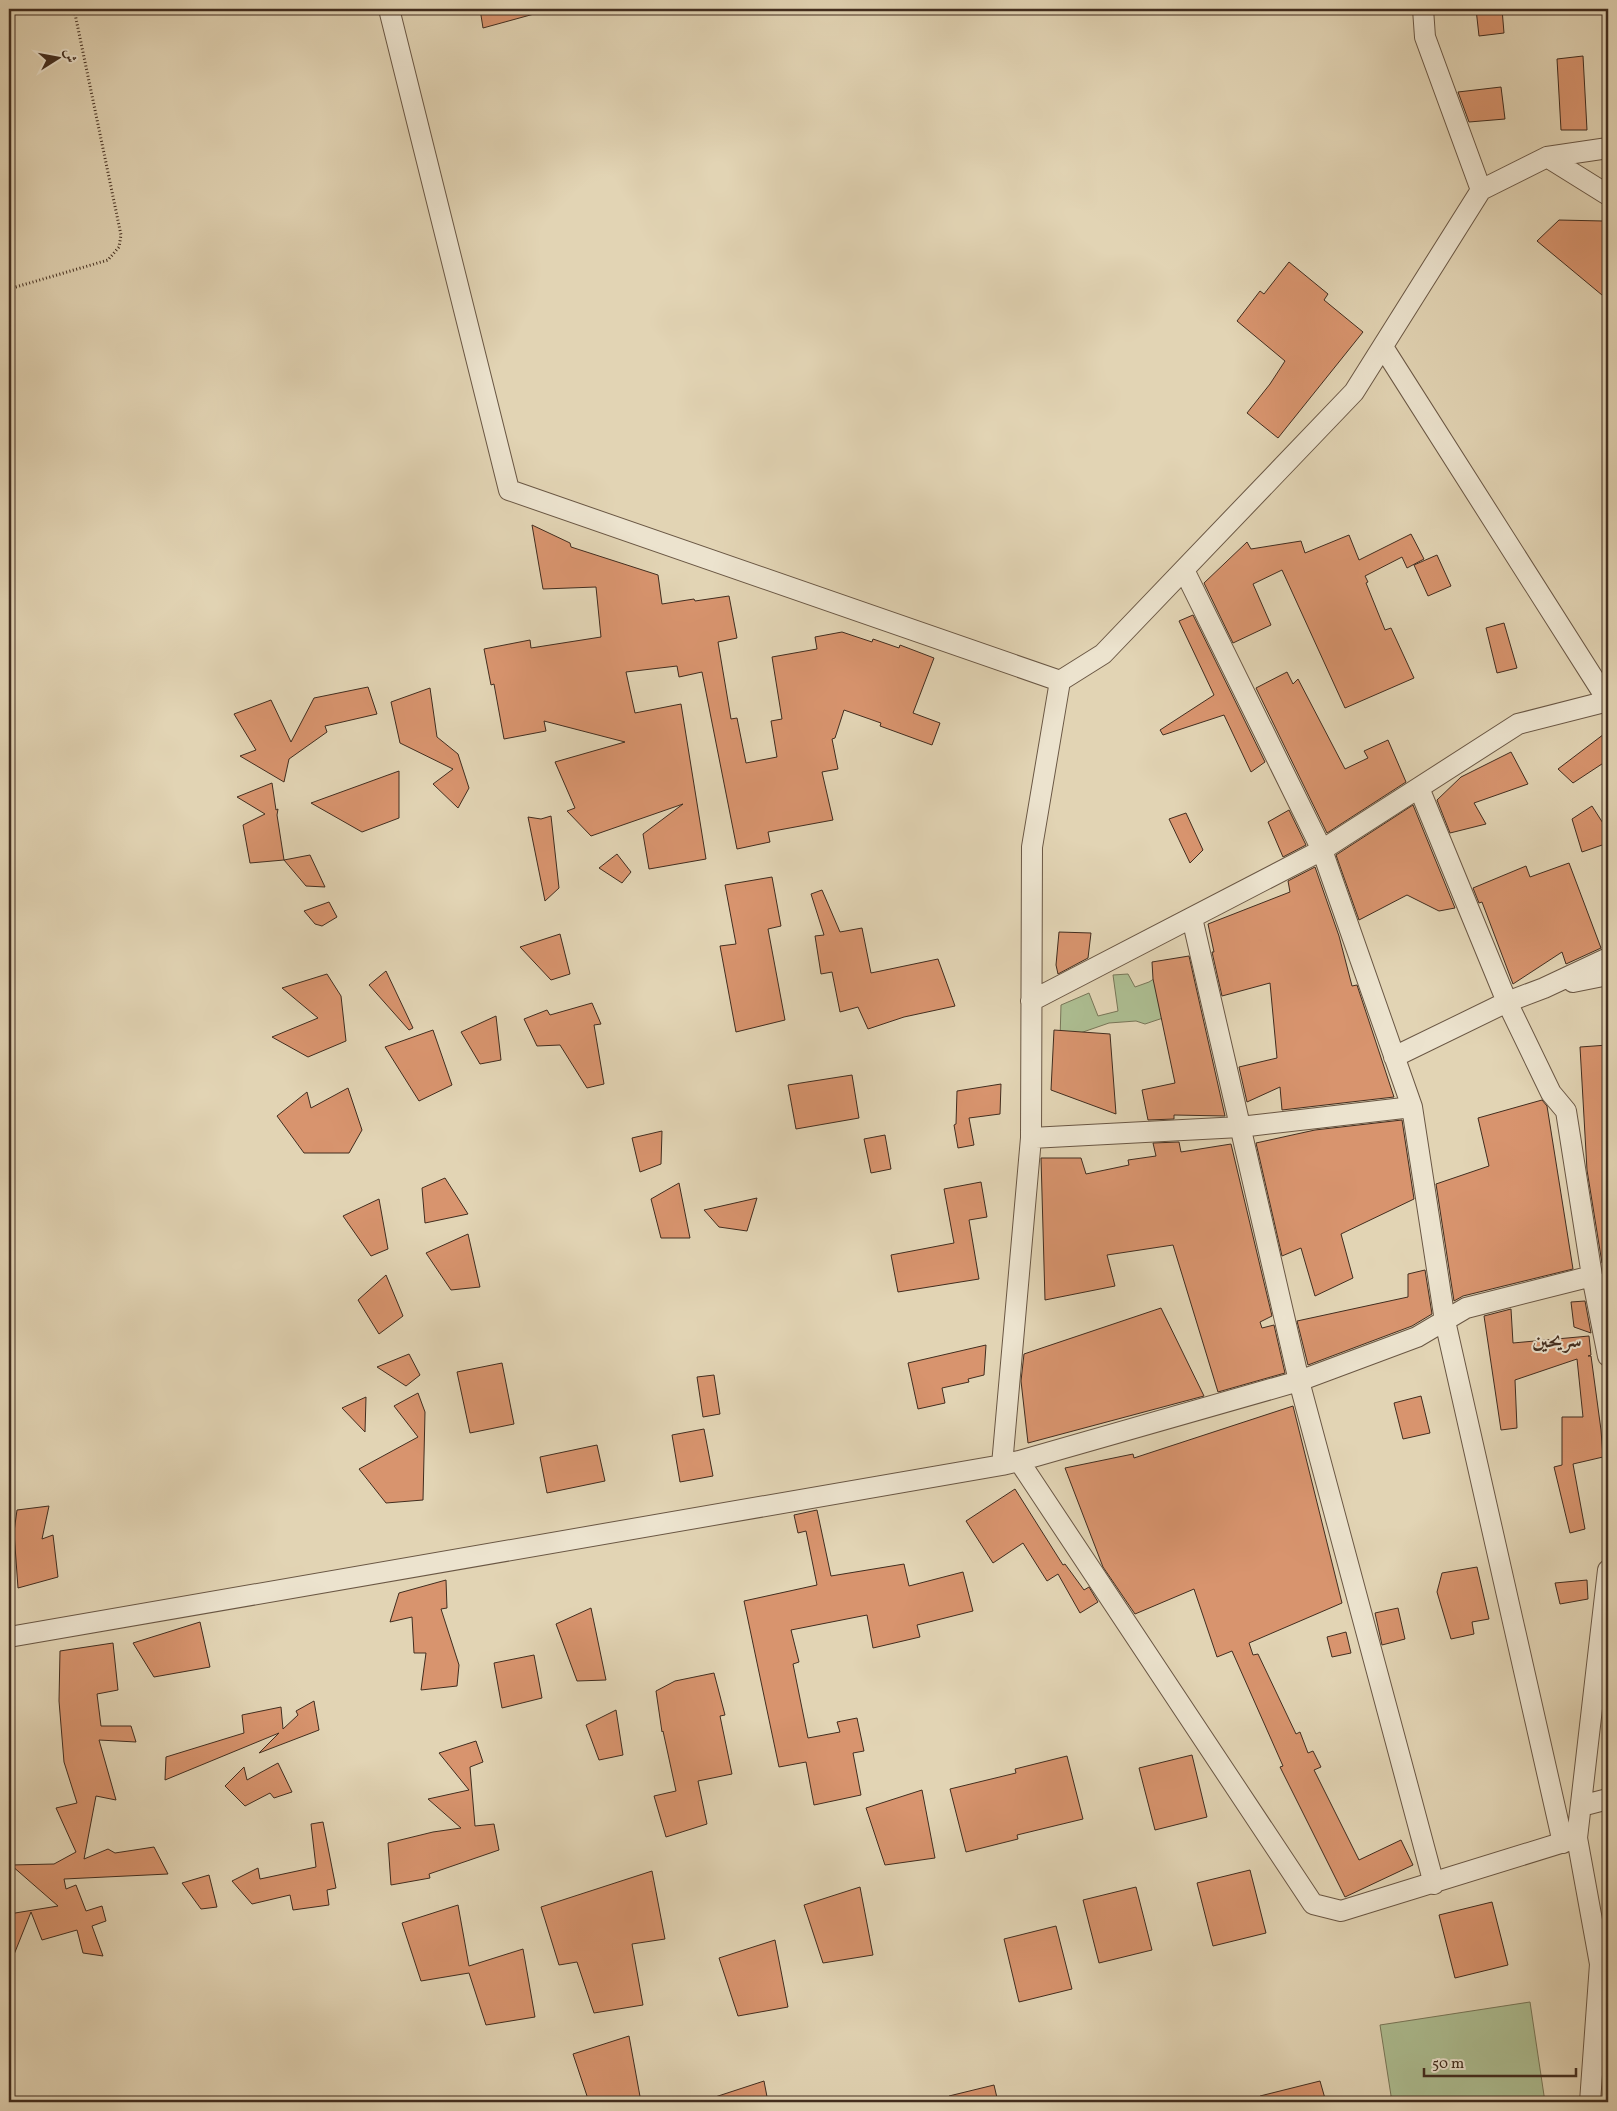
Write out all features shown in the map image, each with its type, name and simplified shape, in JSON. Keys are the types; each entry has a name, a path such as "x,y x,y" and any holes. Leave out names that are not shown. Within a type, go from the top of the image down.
{"street":[{"path":"389,9 509,490 1060,681"},
{"path":"1423,9 1425,37 1482,190"},
{"path":"1570,1840 1434,1884 1341,1911 1313,1904 1010,1463 1031,1138 1032,847 1060,681 1103,654 1354,392 1482,190 1547,157 1608,148"},
{"path":"1547,157 1608,195"},
{"path":"1031,1001 1322,850 1518,724 1608,701 1382,346"},
{"path":"1184,570 1322,850 1412,1107 1445,1321 1570,1840 1604,1963 1590,2102"},
{"path":"1419,788 1507,1002 1551,1093 1566,1111 1592,1276 1608,1356"},
{"path":"1192,918 1299,1381 1434,1884"},
{"path":"1394,1057 1507,1002 1544,988 1608,958"},
{"path":"1544,988 1608,975"},
{"path":"1031,1138 1240,1127 1412,1107"},
{"path":"9,1637 1010,1463 1299,1381 1417,1337 1466,1308 1592,1276"},
{"path":"1570,1840 1581,1806 1608,1570"},
{"path":"1581,1806 1608,1799"}],"path":[{"path":"9,289 108,260 119,247 121,234 74,9"}],"green space":[{"path":"1128,974 1135,987 1149,982 1160,975 1163,1018 1145,1024 1136,1021 1109,1023 1060,1040 1061,1005 1089,993 1098,1016 1118,1011 1113,975"},
{"path":"1530,2002 1545,2102 1392,2102 1380,2025"}],"building":[{"path":"480,9 534,9 534,14 483,28"},
{"path":"1476,9 1502,9 1504,33 1479,36"},
{"path":"1583,56 1587,130 1561,130 1557,59"},
{"path":"1501,87 1505,119 1469,122 1458,92"},
{"path":"1559,220 1603,221 1608,226 1608,245 1604,252 1608,257 1608,300 1537,241"},
{"path":"1289,262 1328,294 1324,300 1363,332 1278,438 1247,413 1285,361 1237,321 1260,291 1264,294"},
{"path":"532,525 570,543 571,547 658,575 662,604 729,596 737,638 718,642 731,719 737,718 746,763 777,757 771,721 782,719 772,657 817,649 815,637 842,632 872,642 873,639 899,648 900,645 934,658 913,713 940,723 932,745 880,726 881,723 844,710 835,738 832,739 838,769 822,772 833,820 768,832 770,842 737,849 702,672 679,677 677,666 626,672 635,713 681,704 706,859 649,869 643,834 683,804 591,836 567,811 575,808 555,762 625,742 544,721 546,731 504,739 494,684 491,685 484,649 530,640 531,648 601,637 596,587 543,589"},
{"path":"1411,534 1424,559 1407,568 1402,557 1365,576 1385,630 1391,628 1414,678 1345,708 1282,570 1253,584 1271,625 1233,643 1204,583 1247,542 1251,549 1301,541 1305,553 1349,535 1359,560"},
{"path":"1437,555 1451,586 1428,596 1414,565"},
{"path":"1193,615 1265,762 1251,772 1224,715 1163,735 1160,730 1214,695 1179,621"},
{"path":"1504,623 1517,668 1497,673 1486,628"},
{"path":"1287,672 1293,684 1298,679 1345,769 1368,758 1364,751 1388,740 1406,782 1327,833 1256,688"},
{"path":"368,687 377,714 325,726 327,732 289,759 284,782 240,756 256,750 234,714 271,700 291,742 314,698"},
{"path":"430,688 437,737 458,754 469,788 458,808 433,784 453,769 400,743 391,702"},
{"path":"1608,731 1608,760 1573,783 1558,769"},
{"path":"1511,752 1528,784 1474,803 1486,824 1450,833 1437,800 1461,777"},
{"path":"399,771 399,818 362,832 311,803"},
{"path":"272,783 276,810 278,809 277,815 284,860 250,863 243,825 265,814 237,797"},
{"path":"1413,805 1455,908 1439,911 1407,895 1359,920 1336,855"},
{"path":"1592,806 1608,831 1608,843 1582,852 1572,819"},
{"path":"1289,810 1306,845 1283,857 1268,822"},
{"path":"1186,813 1203,850 1190,863 1169,819"},
{"path":"551,816 559,888 545,901 528,817 541,819"},
{"path":"617,854 631,872 622,883 599,868"},
{"path":"310,855 325,887 306,886 284,860"},
{"path":"1569,863 1601,948 1566,964 1562,952 1513,984 1482,902 1479,903 1473,888 1526,866 1530,877"},
{"path":"1315,867 1339,936 1352,986 1357,985 1394,1097 1282,1110 1280,1087 1247,1102 1239,1067 1277,1058 1270,983 1222,996 1208,924 1290,892 1288,881"},
{"path":"772,877 781,926 768,929 785,1020 736,1032 720,946 736,944 725,885"},
{"path":"822,890 840,932 862,928 871,973 938,959 955,1006 904,1017 868,1029 858,1007 840,1012 832,972 821,974 815,936 824,935 811,894"},
{"path":"329,902 337,917 322,926 315,924 304,911"},
{"path":"1059,932 1091,933 1088,958 1058,974 1056,965"},
{"path":"560,934 570,974 551,980 520,947"},
{"path":"1189,956 1225,1116 1174,1115 1174,1119 1148,1120 1142,1090 1175,1083 1153,979 1152,962"},
{"path":"386,971 413,1028 409,1030 369,985"},
{"path":"327,974 341,996 346,1041 308,1057 272,1037 318,1018 282,988"},
{"path":"592,1003 601,1024 594,1025 604,1084 587,1088 560,1045 537,1046 524,1019 547,1010 550,1015"},
{"path":"496,1016 501,1060 480,1064 461,1032"},
{"path":"433,1030 452,1085 419,1101 385,1047"},
{"path":"1054,1030 1110,1034 1116,1114 1051,1090"},
{"path":"1608,1045 1608,1261 1602,1263 1587,1170 1580,1047"},
{"path":"852,1075 859,1118 796,1129 788,1085"},
{"path":"1001,1084 1000,1114 969,1118 974,1145 958,1148 954,1125 956,1124 957,1091"},
{"path":"348,1088 362,1130 349,1153 304,1153 277,1116 307,1092 311,1108"},
{"path":"1542,1100 1547,1106 1573,1269 1463,1296 1454,1301 1436,1184 1489,1166 1478,1118"},
{"path":"1402,1120 1414,1199 1341,1234 1353,1278 1315,1296 1301,1248 1282,1256 1256,1143 1315,1130"},
{"path":"662,1131 661,1164 640,1172 632,1138"},
{"path":"885,1135 891,1169 871,1173 864,1139"},
{"path":"1179,1142 1181,1152 1231,1144 1272,1316 1260,1322 1262,1328 1274,1325 1285,1373 1218,1392 1173,1245 1107,1255 1115,1286 1045,1300 1041,1158 1081,1158 1086,1174 1129,1165 1128,1160 1156,1156 1153,1143"},
{"path":"445,1178 468,1214 425,1223 422,1188"},
{"path":"981,1182 987,1217 969,1220 979,1279 898,1292 891,1255 954,1243 944,1189"},
{"path":"679,1183 690,1238 661,1238 651,1199"},
{"path":"757,1198 747,1231 719,1227 704,1210"},
{"path":"379,1199 388,1249 371,1256 343,1216"},
{"path":"468,1234 480,1287 451,1290 426,1253"},
{"path":"1425,1270 1432,1314 1412,1326 1308,1365 1297,1321 1408,1297 1408,1274"},
{"path":"386,1275 403,1316 379,1334 358,1300"},
{"path":"1585,1301 1591,1333 1574,1327 1571,1302"},
{"path":"1161,1308 1204,1396 1028,1443 1021,1381 1024,1354"},
{"path":"1511,1309 1513,1343 1589,1336 1591,1355 1588,1356 1591,1356 1603,1457 1573,1464 1585,1529 1570,1533 1554,1467 1562,1465 1562,1417 1583,1417 1577,1359 1515,1380 1517,1428 1501,1430 1484,1316"},
{"path":"986,1345 984,1375 968,1379 969,1382 942,1388 945,1403 918,1409 908,1363"},
{"path":"409,1354 420,1375 406,1386 377,1367"},
{"path":"502,1363 514,1424 470,1433 457,1372"},
{"path":"714,1375 720,1414 703,1417 697,1377"},
{"path":"418,1393 425,1412 423,1500 386,1503 359,1469 418,1437 394,1406"},
{"path":"1421,1396 1430,1433 1403,1439 1394,1403"},
{"path":"366,1397 365,1432 342,1408"},
{"path":"1293,1406 1342,1603 1249,1643 1253,1655 1258,1654 1296,1734 1300,1732 1308,1753 1313,1751 1321,1767 1314,1770 1359,1860 1401,1840 1413,1865 1345,1897 1280,1767 1283,1766 1232,1651 1217,1657 1194,1589 1135,1614 1103,1567 1065,1468 1133,1454 1134,1458"},
{"path":"704,1429 713,1476 680,1482 672,1435"},
{"path":"597,1445 605,1481 547,1493 540,1457"},
{"path":"1015,1489 1063,1565 1065,1564 1084,1590 1089,1587 1098,1602 1080,1613 1058,1574 1047,1581 1023,1543 993,1563 966,1521"},
{"path":"49,1506 42,1539 53,1535 58,1577 18,1588 14,1532 17,1510"},
{"path":"817,1510 831,1576 904,1564 909,1586 963,1572 973,1611 917,1625 920,1637 873,1648 867,1615 791,1630 799,1662 793,1664 808,1738 840,1732 837,1722 857,1718 864,1751 853,1753 861,1795 814,1805 806,1762 779,1767 744,1601 817,1585 806,1531 798,1533 794,1515"},
{"path":"1477,1567 1489,1619 1472,1622 1474,1634 1451,1639 1437,1592 1442,1573"},
{"path":"446,1580 447,1608 441,1609 459,1665 457,1686 421,1690 426,1653 414,1653 412,1617 390,1622 399,1593"},
{"path":"1587,1580 1588,1599 1560,1604 1555,1583"},
{"path":"591,1608 606,1680 577,1681 556,1624"},
{"path":"1398,1608 1405,1639 1382,1645 1375,1613"},
{"path":"200,1622 210,1667 154,1677 133,1643"},
{"path":"1346,1632 1351,1653 1332,1657 1327,1637"},
{"path":"113,1643 118,1690 97,1694 101,1726 131,1726 136,1742 99,1740 116,1800 96,1796 84,1859 108,1849 115,1853 154,1847 168,1874 64,1879 66,1889 76,1885 86,1911 102,1906 106,1921 92,1926 103,1956 83,1953 77,1930 42,1940 31,1912 9,1967 9,1914 58,1906 11,1865 54,1864 76,1852 56,1808 77,1803 64,1762 59,1701 60,1651"},
{"path":"534,1655 542,1698 502,1708 494,1663"},
{"path":"714,1673 725,1715 720,1716 732,1774 698,1781 707,1824 666,1837 654,1796 676,1791 662,1732 656,1691 675,1681"},
{"path":"314,1701 319,1730 259,1753 279,1733 165,1780 166,1757 244,1733 242,1715 281,1707 283,1729 298,1715 296,1711"},
{"path":"616,1710 623,1755 599,1760 586,1725"},
{"path":"476,1741 483,1762 470,1767 475,1826 494,1824 499,1850 429,1874 430,1878 391,1885 388,1843 433,1832 461,1828 428,1799 469,1790 439,1753"},
{"path":"1192,1755 1207,1817 1155,1830 1139,1768"},
{"path":"1067,1756 1083,1819 1017,1835 1018,1839 966,1852 950,1789 1016,1773 1015,1769"},
{"path":"278,1763 292,1792 274,1798 270,1793 245,1806 225,1786 244,1767 247,1780"},
{"path":"922,1790 935,1858 885,1865 866,1808"},
{"path":"323,1822 336,1888 327,1890 329,1905 293,1910 290,1895 252,1904 232,1881 258,1868 260,1879 316,1867 311,1824"},
{"path":"1250,1870 1266,1933 1213,1946 1197,1883"},
{"path":"652,1871 665,1939 632,1944 643,2005 594,2013 577,1962 559,1965 541,1907"},
{"path":"209,1875 217,1907 201,1909 182,1883"},
{"path":"860,1887 873,1955 823,1963 804,1905"},
{"path":"1136,1887 1152,1950 1099,1963 1083,1900"},
{"path":"1492,1902 1508,1965 1455,1978 1439,1915"},
{"path":"458,1905 469,1966 523,1949 535,2017 486,2025 469,1973 421,1981 402,1923"},
{"path":"1056,1926 1072,1989 1019,2002 1004,1939"},
{"path":"775,1940 788,2007 738,2016 719,1958"},
{"path":"629,2036 641,2102 589,2102 573,2054"},
{"path":"764,2081 768,2102 710,2102 709,2099"},
{"path":"1320,2081 1326,2102 1261,2102 1260,2096"},
{"path":"994,2085 998,2102 949,2102 949,2096"}],"district":[{"name":"سريحين","path":"1557,1342"}]}
